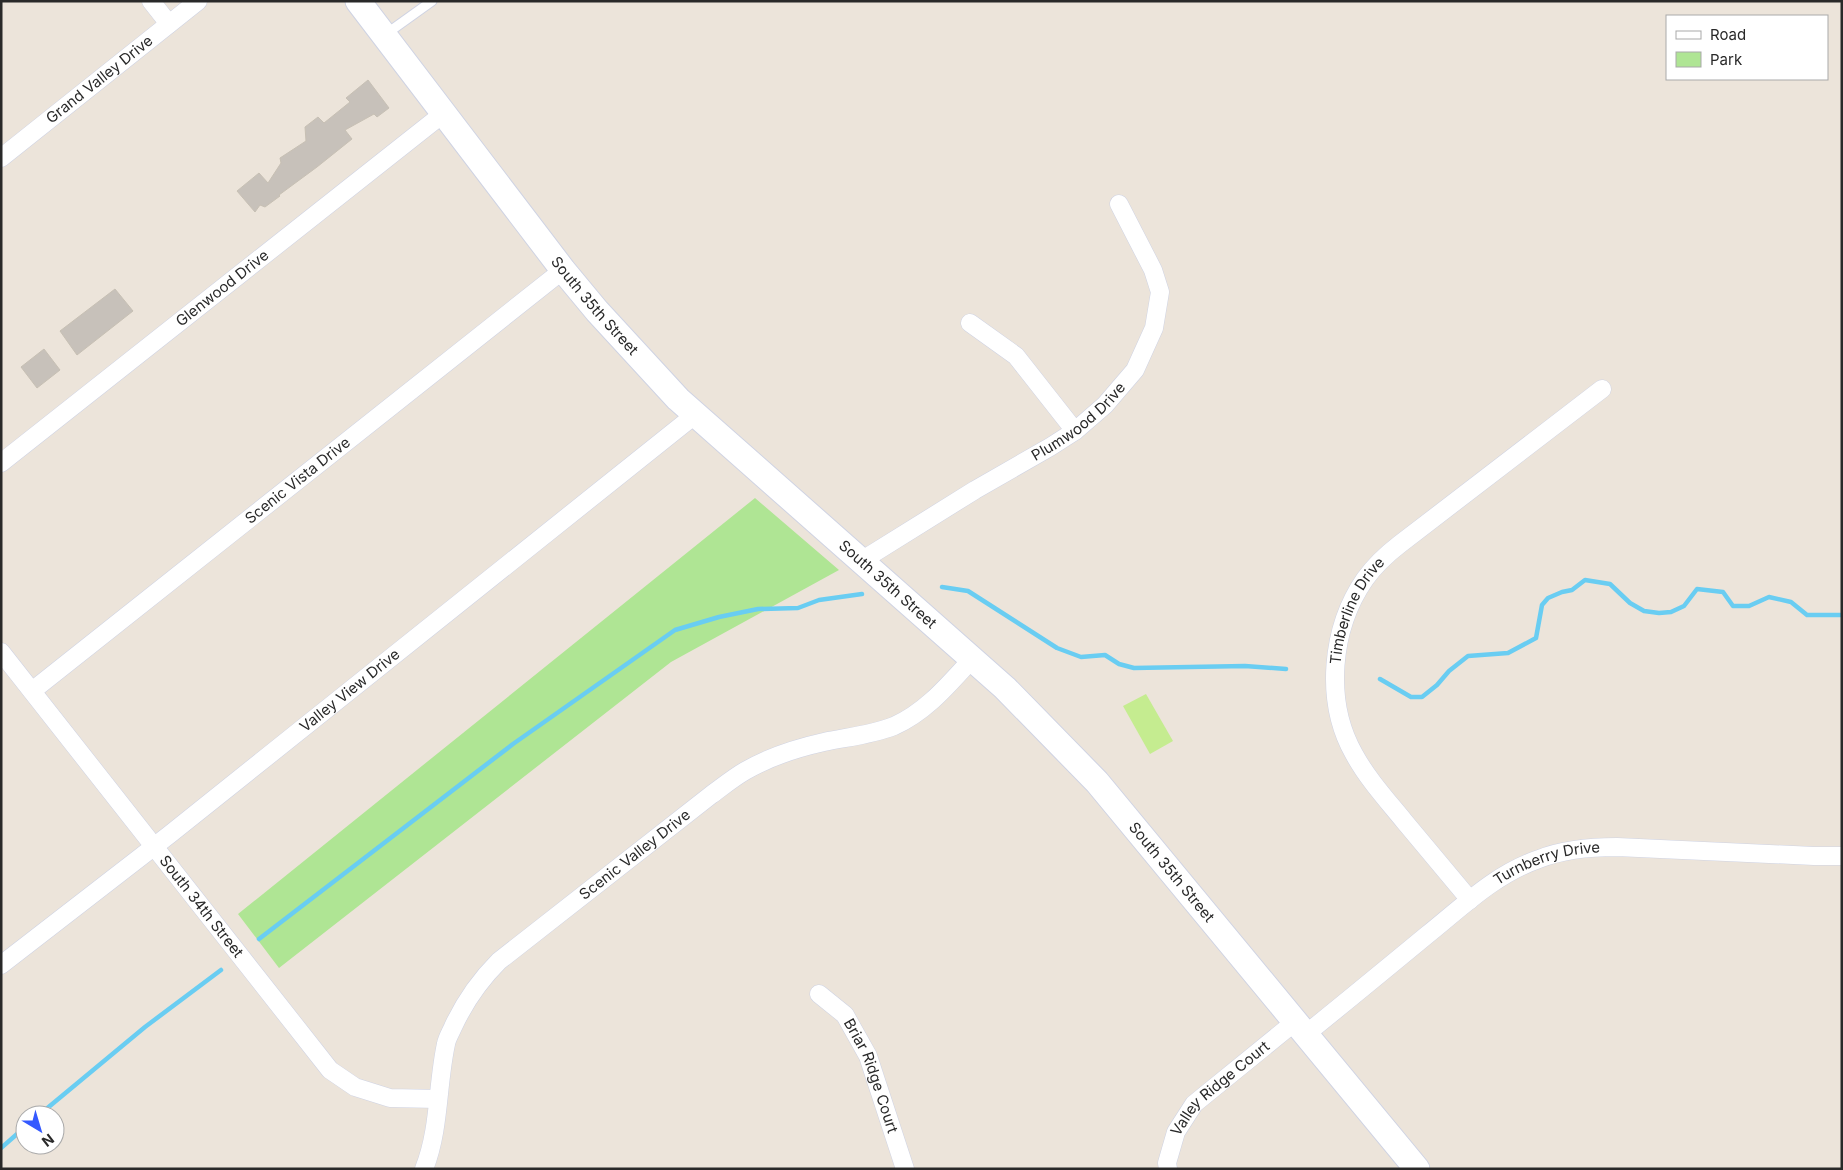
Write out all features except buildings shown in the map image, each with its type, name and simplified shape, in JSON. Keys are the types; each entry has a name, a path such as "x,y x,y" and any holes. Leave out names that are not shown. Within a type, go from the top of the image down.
{"street":[{"path":"151,1 169,24"},
{"name":"Grand Valley Drive","path":"1,158 198,1"},
{"name":"South 35th Street","path":"358,1 563,270 597,311 678,399 1005,688 1097,782 1418,1169"},
{"name":"Glenwood Drive","path":"1,463 444,113"},
{"name":"Plumwood Drive","path":"861,561 1075,431 1105,405 1135,370 1154,328 1160,292 1153,270 1119,204"},
{"name":"Scenic Vista Drive","path":"32,692 563,270"},
{"path":"970,323 1016,356 1075,431"},
{"name":"Timberline Drive","path":"1470,900 1373,783 1352,752 1337,704 1337,652 1342,628 1365,579 1381,560 1602,389"},
{"name":"Valley View Drive","path":"1,965 154,847 696,414"},
{"name":"South 34th Street","path":"1,652 330,1070 355,1087 390,1098 438,1099"},
{"name":"Scenic Valley Drive","path":"424,1169 435,1127 446,1042 462,1008 479,982 499,961 711,795 746,770 774,756 824,742 865,736 895,725 924,709 972,659"},
{"name":"Turnberry Drive","path":"1301,1027 1491,884 1522,866 1539,859 1590,847 1842,856"},
{"name":"Briar Ridge Court","path":"819,994 845,1015 868,1056 905,1169"},
{"name":"Valley Ridge Court","path":"1168,1169 1167,1163 1176,1132 1194,1104 1301,1027"}],"lane":[{"path":"384,36 432,1"}],"green space":[{"path":"755,498 839,570 671,662 279,968 238,914"},
{"path":"1146,694 1173,741 1150,754 1123,706"}],"waterway":[{"path":"1380,679 1411,697 1422,697 1468,656 1508,653 1536,638 1542,605 1548,598 1572,590 1585,580 1610,584 1630,603 1644,611 1671,612 1684,606 1697,589 1723,592 1733,606 1749,606 1769,597 1791,602 1807,615 1842,615"},
{"path":"942,587 968,591 1057,648 1081,657 1105,655 1119,664 1134,668 1245,666 1286,669"},
{"path":"259,939 513,744 675,630 719,617 758,609 798,608 819,600 862,594"},
{"path":"51,1105 145,1027 221,970"},
{"path":"1,1148 15,1136"}]}
